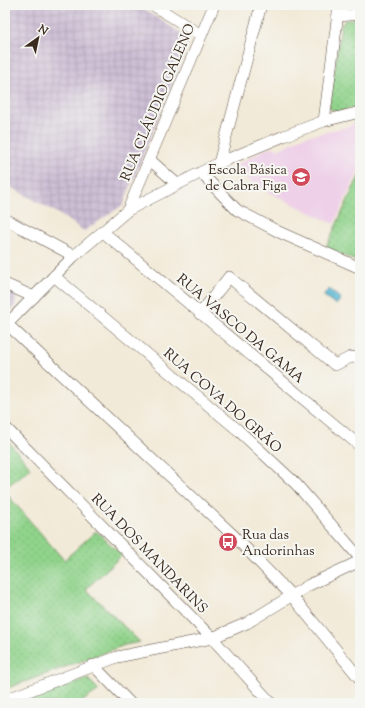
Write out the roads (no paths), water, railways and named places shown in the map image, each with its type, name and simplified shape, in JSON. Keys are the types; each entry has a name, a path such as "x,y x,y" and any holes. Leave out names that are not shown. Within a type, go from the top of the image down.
{"street":[{"path":"153,5 201,35"},
{"name":"RUA CLÁUDIO GALENO","path":"128,210 214,5"},
{"path":"219,163 261,5"},
{"path":"324,122 339,10 360,14"},
{"path":"360,112 324,122 284,136 219,163 202,174 177,184 128,210 74,256 6,325 223,525 291,595 360,679"},
{"path":"150,160 177,184"},
{"path":"202,174 237,210 281,233 360,268"},
{"path":"5,219 74,256"},
{"name":"RUA VASCO DA GAMA","path":"103,232 360,446"},
{"name":"RUA COVA DO GRÃO","path":"54,276 244,436 296,484 360,559"},
{"path":"200,314 229,276 335,365 351,357 360,358"},
{"path":"5,284 34,297"},
{"name":"RUA DOS MANDARINS","path":"5,427 212,638 271,703"},
{"path":"5,700 117,657 212,638 247,623 291,595 360,559"},
{"path":"93,665 130,703"}],"water":[{"path":"329,289 341,299 336,305 323,295"}],"place":[{"name":"Escola Básica de Cabra Figa","path":"301,177"},
{"name":"Rua das Andorinhas","path":"228,542"}]}
